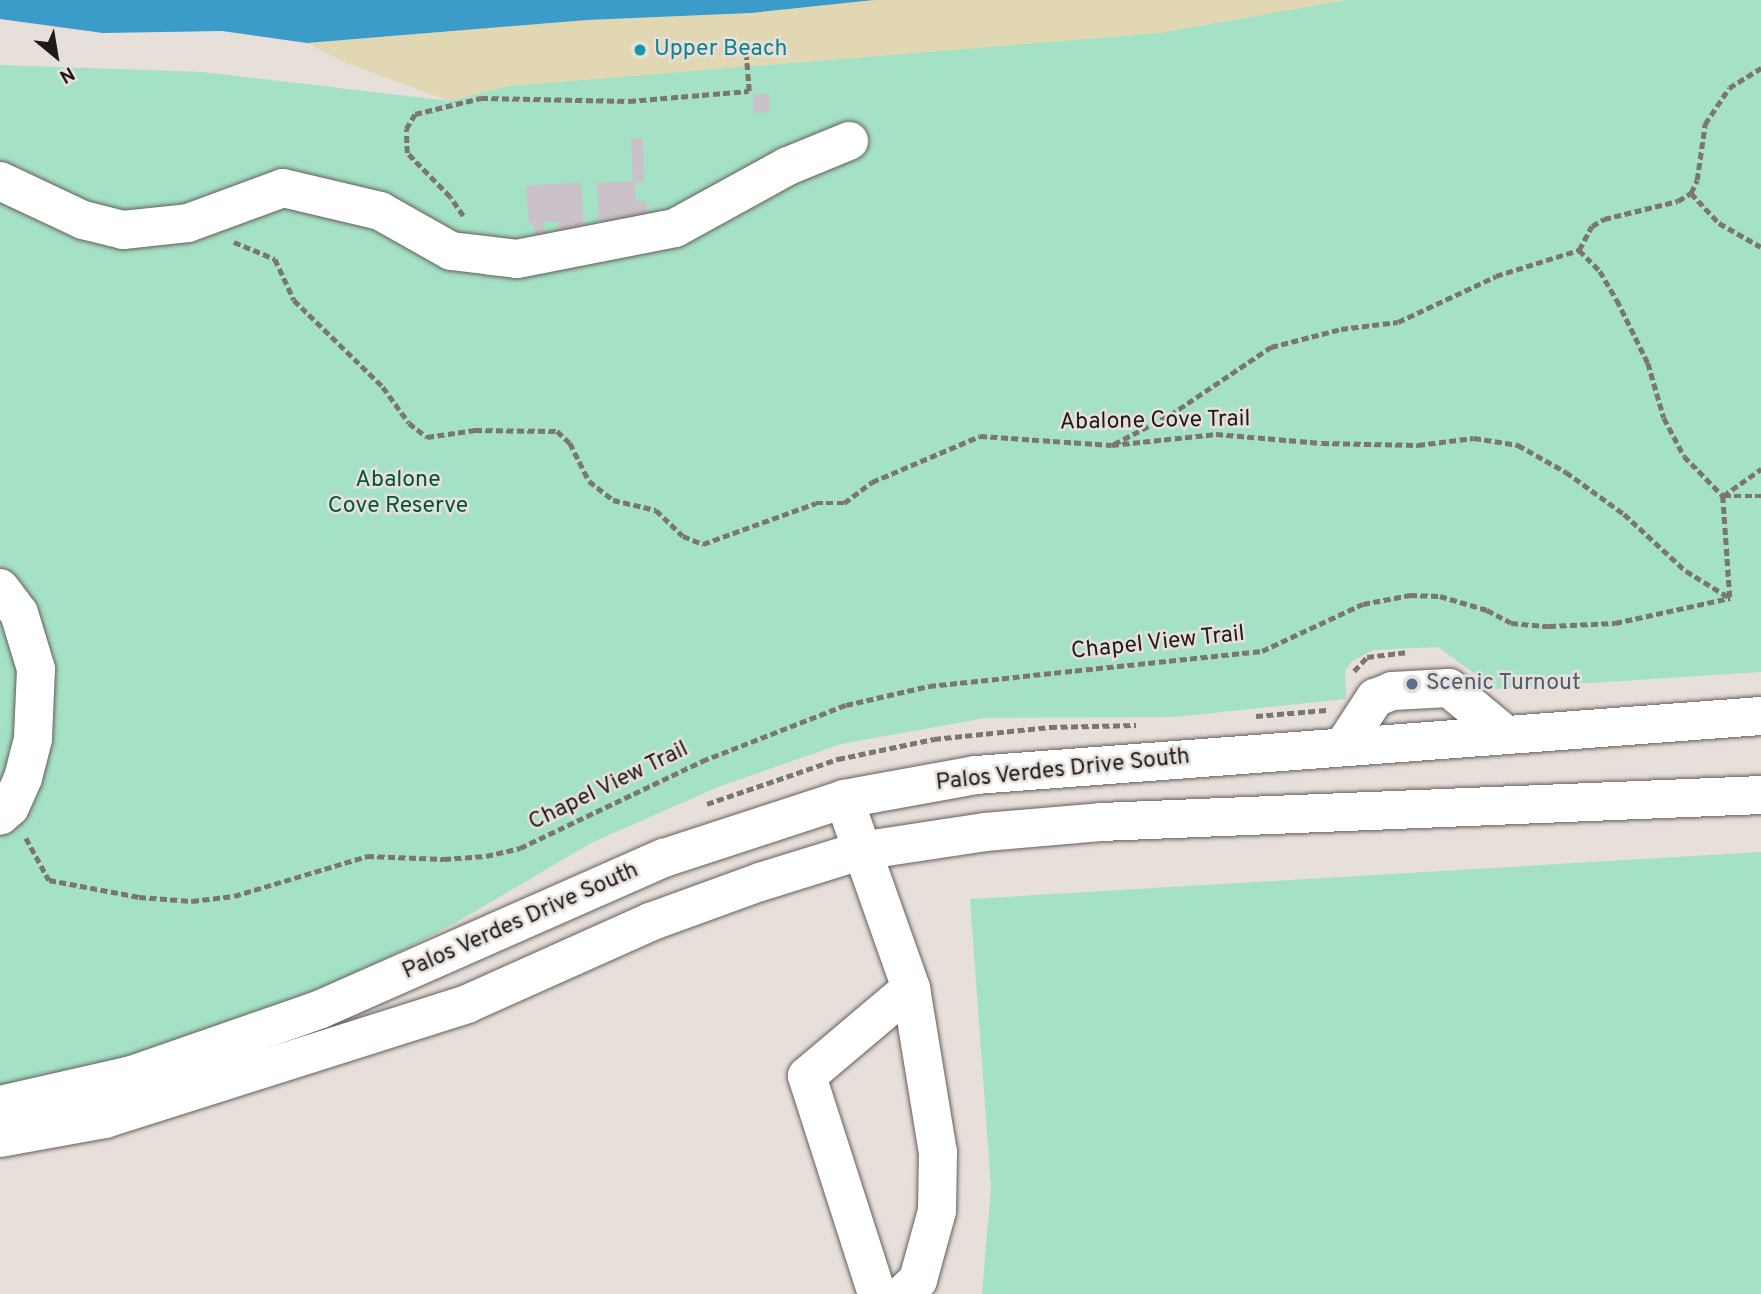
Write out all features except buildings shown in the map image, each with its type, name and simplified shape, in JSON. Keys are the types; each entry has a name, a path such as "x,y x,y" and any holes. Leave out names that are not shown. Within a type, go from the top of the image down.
{"main road":[{"path":"0,181 83,220 123,230 188,223 283,188 380,211 451,251 517,259 675,229 788,166 849,141"},
{"path":"0,588 19,613 36,669 33,739 23,778 5,811"},
{"path":"1343,747 1375,698 1392,691 1449,688 1506,735"},
{"name":"Palos Verdes Drive South","path":"0,1105 132,1075 321,1009 664,858 844,799 976,775 1761,716"},
{"name":"Palos Verdes Drive South","path":"0,1139 105,1119 467,1004 650,922 760,882 860,851 985,832 1101,822 1761,794"},
{"path":"844,799 860,851 911,988 938,1152 937,1211 918,1280 902,1294"},
{"path":"877,1294 807,1076 911,988"}],"path":[{"path":"481,255 475,234 450,197 407,153 406,130 415,114 481,98 629,101 749,91 745,42"},
{"path":"1112,445 1170,415 1271,347 1341,329 1398,322 1496,276 1579,250 1592,226 1604,219 1678,201 1692,193 1697,180 1705,124 1730,88 1761,68"},
{"path":"1692,193 1719,223 1761,247"},
{"name":"Abalone Cove Trail","path":"188,223 275,259 294,300 383,387 409,423 427,437 475,430 557,431 570,443 589,481 613,500 656,510 683,536 703,544 816,503 844,503 872,482 980,436 1112,445 1216,434 1322,443 1404,445 1474,438 1518,445 1566,472 1605,500 1686,571 1730,598"},
{"path":"1579,250 1601,271 1617,300 1648,363 1664,418 1684,456 1723,496 1730,598"},
{"path":"1723,496 1761,469"},
{"path":"1723,496 1761,496"},
{"name":"Chapel View Trail","path":"5,811 50,880 139,897 192,901 234,896 367,856 444,859 486,856 520,848 702,761 846,705 929,686 1262,650 1363,604 1410,594 1440,596 1487,610 1511,623 1549,626 1615,623 1730,598"},
{"path":"1352,684 1354,671 1367,657 1414,652"}],"green space":[{"name":"Abalone Cove Reserve","path":"1345,0 1761,0 1761,672 1496,689 1438,647 1373,650 1351,662 1345,671 1346,699 1175,717 985,718 841,744 718,787 593,842 455,923 301,1004 187,1049 0,1094 0,65 204,72 450,101 507,86 1158,33"},
{"path":"1761,852 1761,1294 982,1294 991,1187 970,899"}],"sand":[{"name":"Upper Beach","path":"874,0 1345,0 1158,33 507,86 450,101 346,63 307,43 587,20 751,13"}],"water":[{"path":"0,0 874,0 751,13 587,20 307,43 222,31 103,33 0,19"}],"place":[{"name":"Upper Beach","path":"640,50"},
{"name":"Scenic Turnout","path":"1412,684"}]}
